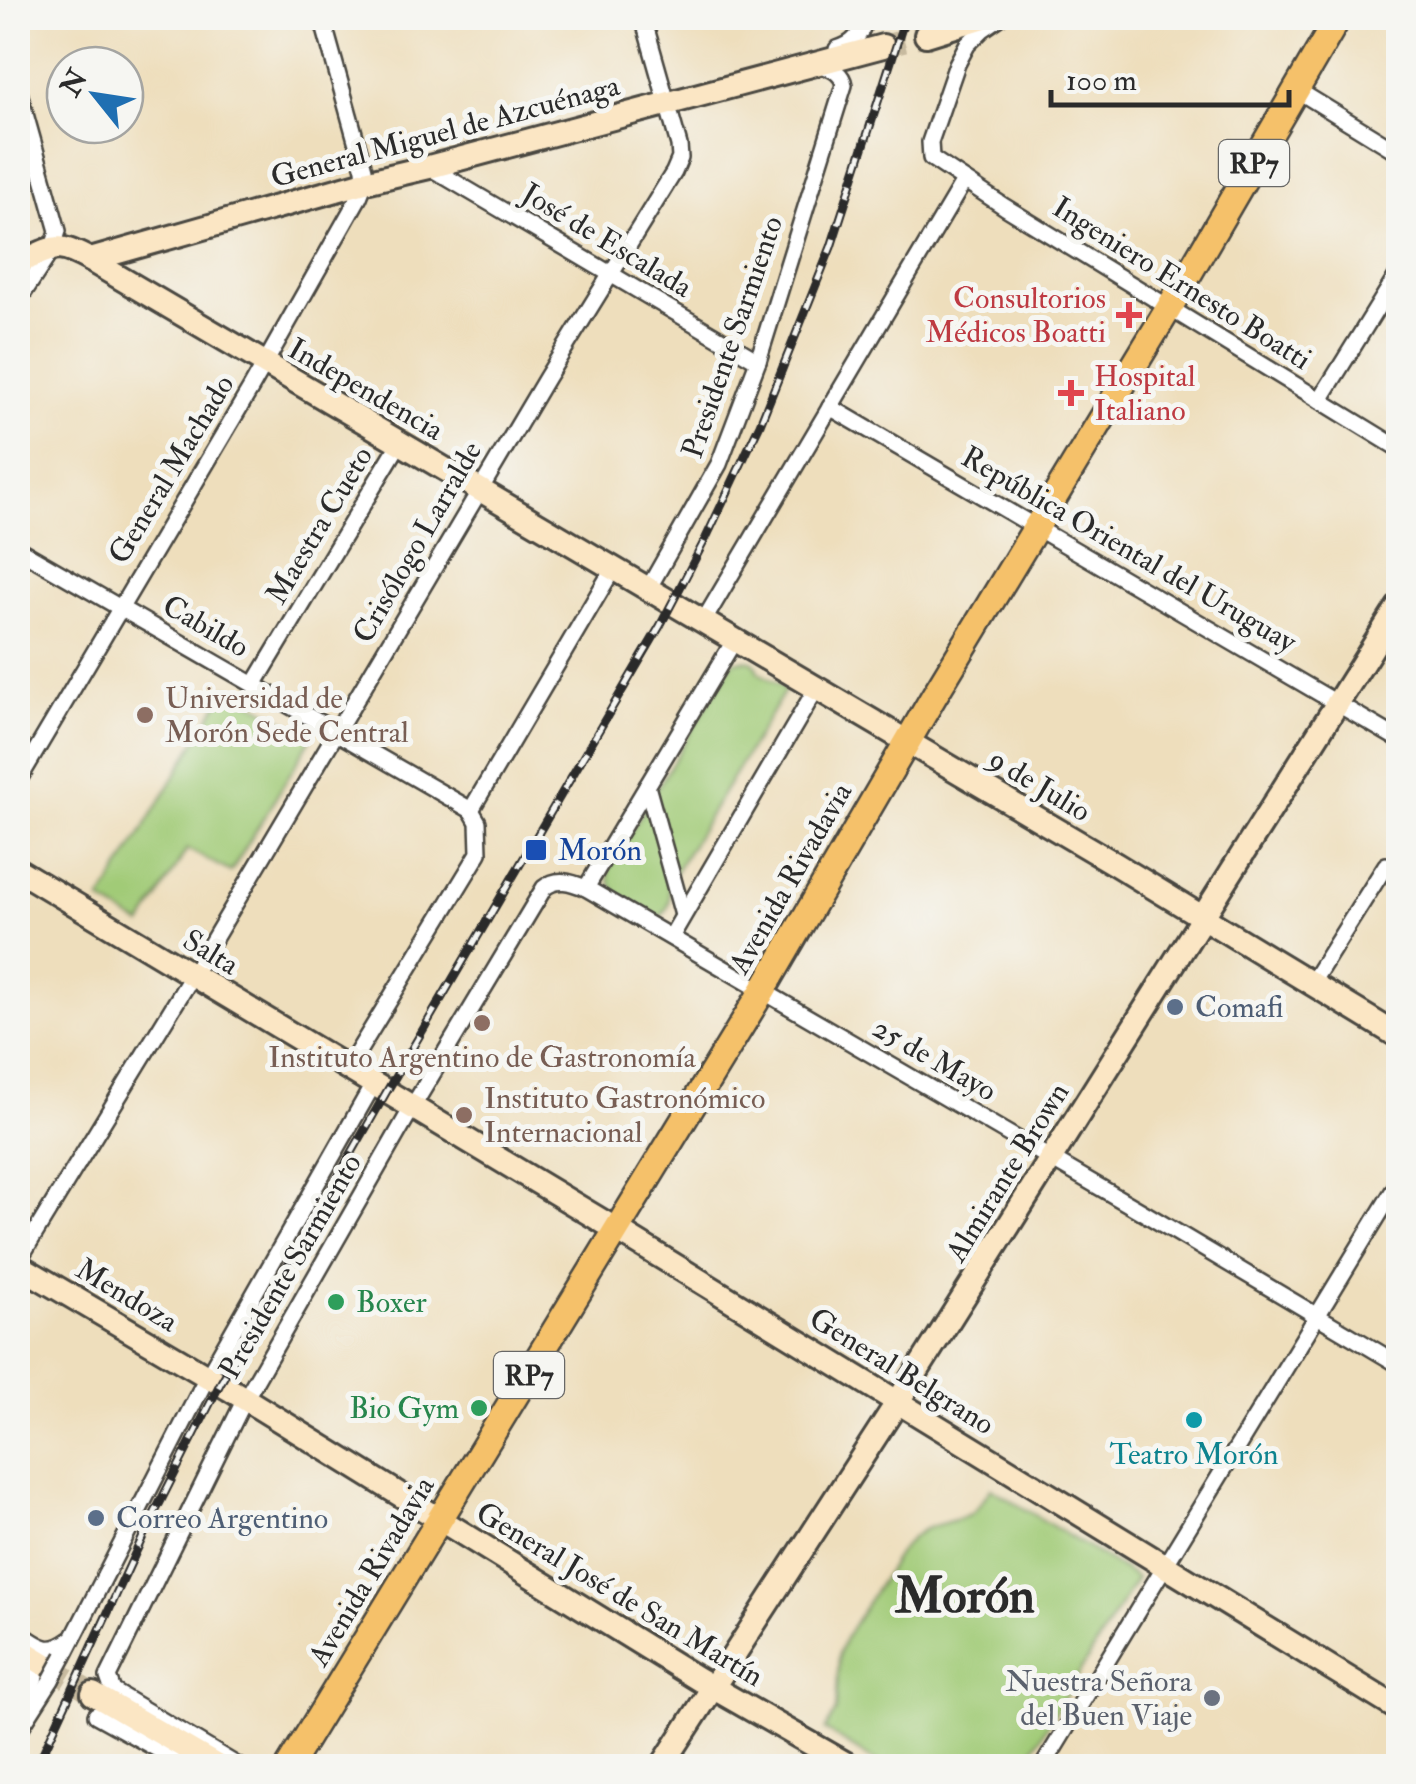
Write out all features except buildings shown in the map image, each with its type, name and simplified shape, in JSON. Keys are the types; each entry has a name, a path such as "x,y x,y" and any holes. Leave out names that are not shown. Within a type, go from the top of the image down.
{"main road":[{"name":"Avenida Rivadavia","path":"290,1766 763,990 1338,18"}],"street":[{"path":"322,18 365,182"},
{"name":"Crisólogo Larralde","path":"18,1263 674,172 680,158 679,145 643,18"},
{"path":"926,35 981,18"},
{"name":"Ingeniero Ernesto Boatti","path":"999,18 983,28 958,64 930,142 931,158 1398,448"},
{"name":"General Miguel de Azcuénaga","path":"816,62 827,52 850,44 865,23"},
{"name":"General Miguel de Azcuénaga","path":"90,260 365,182 882,46"},
{"name":"Presidente Sarmiento","path":"648,589 711,481 758,361 843,92 843,78 838,72 816,62"},
{"path":"18,88 58,231 53,248 18,300"},
{"path":"1297,90 1398,152"},
{"name":"José de Escalada","path":"429,167 758,361"},
{"path":"703,622 964,181"},
{"name":"General Machado","path":"18,781 265,364 365,182"},
{"path":"18,262 53,248"},
{"name":"Independencia","path":"53,248 68,248 90,260 648,589"},
{"path":"1320,400 1398,274"},
{"name":"República Oriental del Uruguay","path":"830,407 1398,739"},
{"name":"Maestra Cueto","path":"254,685 400,444"},
{"name":"Cabildo","path":"18,549 471,810"},
{"path":"348,1068 479,852 478,822 471,810 612,569"},
{"name":"9 de Julio","path":"648,589 1398,1036"},
{"name":"Almirante Brown","path":"662,1766 897,1403 1398,607"},
{"path":"586,888 734,640"},
{"path":"671,937 816,690"},
{"path":"647,786 684,915"},
{"path":"1312,984 1386,865"},
{"name":"Salta","path":"18,870 374,1084"},
{"name":"25 de Mayo","path":"544,888 558,881 586,888 1398,1364"},
{"name":"Presidente Sarmiento","path":"100,1698 244,1401 413,1106 544,888"},
{"name":"Presidente Sarmiento","path":"20,1729 73,1638 207,1377 374,1084"},
{"name":"General Belgrano","path":"374,1084 1398,1709"},
{"path":"1043,1766 1398,1183"},
{"name":"Mendoza","path":"18,1263 207,1377"},
{"name":"General José de San Martín","path":"207,1377 850,1766"},
{"path":"18,1632 52,1650 73,1638"},
{"path":"18,1648 54,1668"},
{"path":"18,1661 35,1676 20,1711 20,1729"},
{"path":"100,1698 113,1691 238,1766"},
{"path":"100,1698 188,1766"},
{"path":"100,1698 217,1766"}],"green space":[{"path":"752,661 758,672 786,689 668,884 669,903 658,918 617,893 609,878 609,868 733,662"},
{"path":"227,688 311,739 231,872 187,849 142,925 101,901"},
{"path":"991,1488 1137,1578 1023,1766 882,1766 825,1730 836,1711 839,1653 902,1548 926,1529 973,1512"}],"tunnel":[{"path":"883,46 926,35"},
{"path":"49,1667 93,1694"}],"railway":[{"path":"37,1766 146,1530 220,1384 660,626 706,538 760,424 831,247 905,18"}],"place":[{"name":"Consultorios Médicos Boatti","path":"1129,315"},
{"name":"Hospital Italiano","path":"1071,393"},
{"name":"Universidad de Morón Sede Central","path":"145,715"},
{"name":"Morón","path":"536,850"},
{"name":"Comafi","path":"1175,1007"},
{"name":"Instituto Argentino de Gastronomía","path":"482,1023"},
{"name":"Instituto Gastronómico Internacional","path":"464,1115"},
{"name":"Boxer","path":"336,1302"},
{"name":"Bio Gym","path":"479,1408"},
{"name":"Teatro Morón","path":"1194,1420"},
{"name":"Correo Argentino","path":"96,1518"},
{"name":"Nuestra Señora del Buen Viaje","path":"1212,1698"}],"district":[{"name":"Morón","path":"965,1594"}]}
